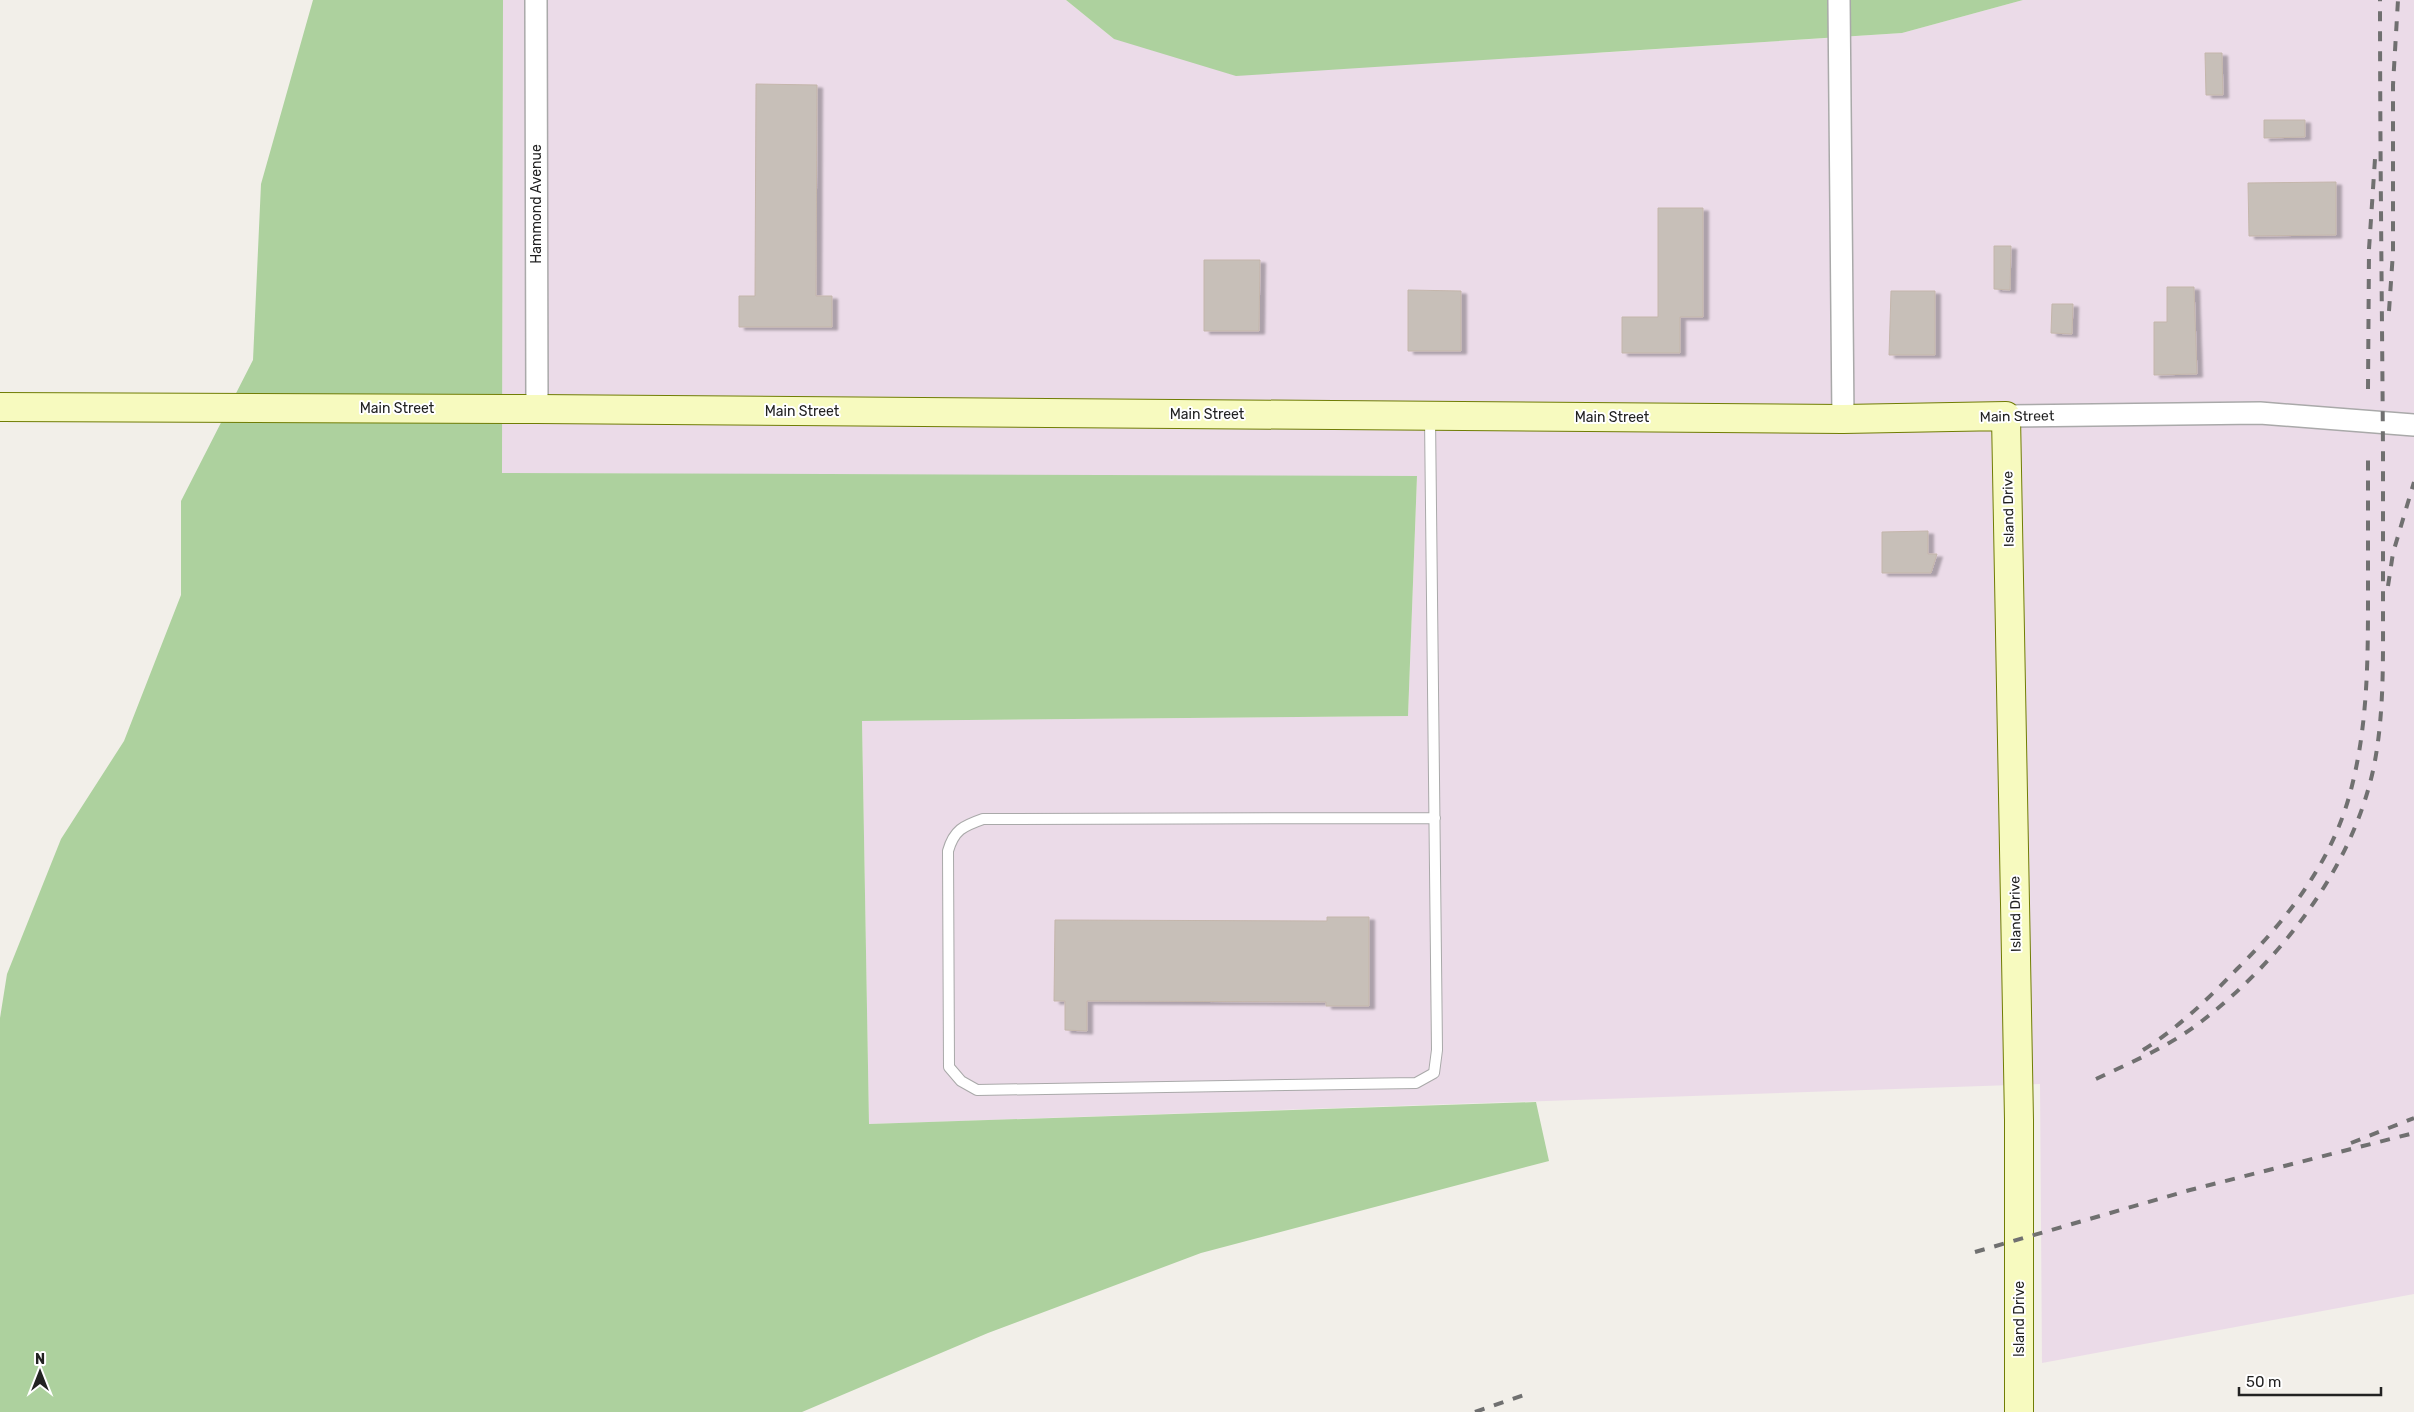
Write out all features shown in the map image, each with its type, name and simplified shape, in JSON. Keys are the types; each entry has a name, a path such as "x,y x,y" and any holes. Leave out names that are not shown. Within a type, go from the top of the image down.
{"street":[{"name":"Hammond Avenue","path":"536,0 537,408"},
{"path":"1839,0 1843,419"},
{"name":"Main Street","path":"0,408 537,408 1843,419 2260,413 2414,425"},
{"name":"Island Drive","path":"2006,416 2019,1120 2019,1412"}],"lane":[{"path":"1430,416 1437,1050 1434,1073 1416,1083 977,1090 961,1081 949,1067 948,851 953,836 967,825 983,820 1434,818"}],"shaded area":[{"path":"503,0 1066,0 1114,39 1598,53 1902,33 2023,0 2414,0 2414,1294 2042,1363 2040,1084 869,1124 862,721 1408,716 1417,477 502,473"}],"green space":[{"path":"313,0 503,0 502,473 1417,476 1408,716 862,721 869,1124 1536,1102 1549,1161 1201,1253 988,1333 802,1412 0,1412 0,1018 7,974 61,839 124,741 181,595 181,501 253,360 261,184"},
{"path":"1066,0 2023,0 1902,33 1236,76 1114,39"}],"building":[{"path":"2205,53 2222,53 2223,95 2206,95"},
{"path":"756,84 817,85 816,296 832,296 832,327 739,327 739,296 755,296"},
{"path":"2264,120 2305,120 2305,137 2264,138"},
{"path":"2336,182 2336,235 2249,236 2248,183"},
{"path":"1658,208 1703,208 1703,317 1680,317 1680,353 1622,353 1622,317 1658,317"},
{"path":"1994,246 2011,246 2010,290 1994,289"},
{"path":"1204,260 1260,260 1259,331 1204,331"},
{"path":"2167,287 2194,287 2197,374 2154,375 2154,322 2167,322"},
{"path":"1408,290 1461,291 1461,351 1408,351"},
{"path":"1891,291 1935,291 1935,355 1889,355"},
{"path":"2052,304 2073,304 2072,334 2051,333"},
{"path":"1928,531 1928,554 1937,554 1931,573 1882,573 1882,532"},
{"path":"1327,917 1369,917 1369,1006 1326,1006 1326,1002 1087,1001 1087,1031 1065,1030 1065,1001 1054,1001 1055,920 1327,921"}],"railway":[{"path":"2096,1079 2164,1046 2190,1030 2260,969 2286,940 2310,908 2350,840 2364,803 2374,766 2380,727 2383,649 2380,0"},
{"path":"2389,311 2393,252 2393,85 2398,0"},
{"path":"2368,389 2369,249 2375,159"},
{"path":"2143,1050 2168,1033 2204,1002 2255,951 2304,890 2318,868 2341,822 2360,749 2367,676 2368,451"},
{"path":"2388,586 2393,553 2414,482"},
{"path":"2351,1143 2414,1118"},
{"path":"1975,1252 2190,1190 2414,1133"},
{"path":"1475,1412 1527,1394"}]}
